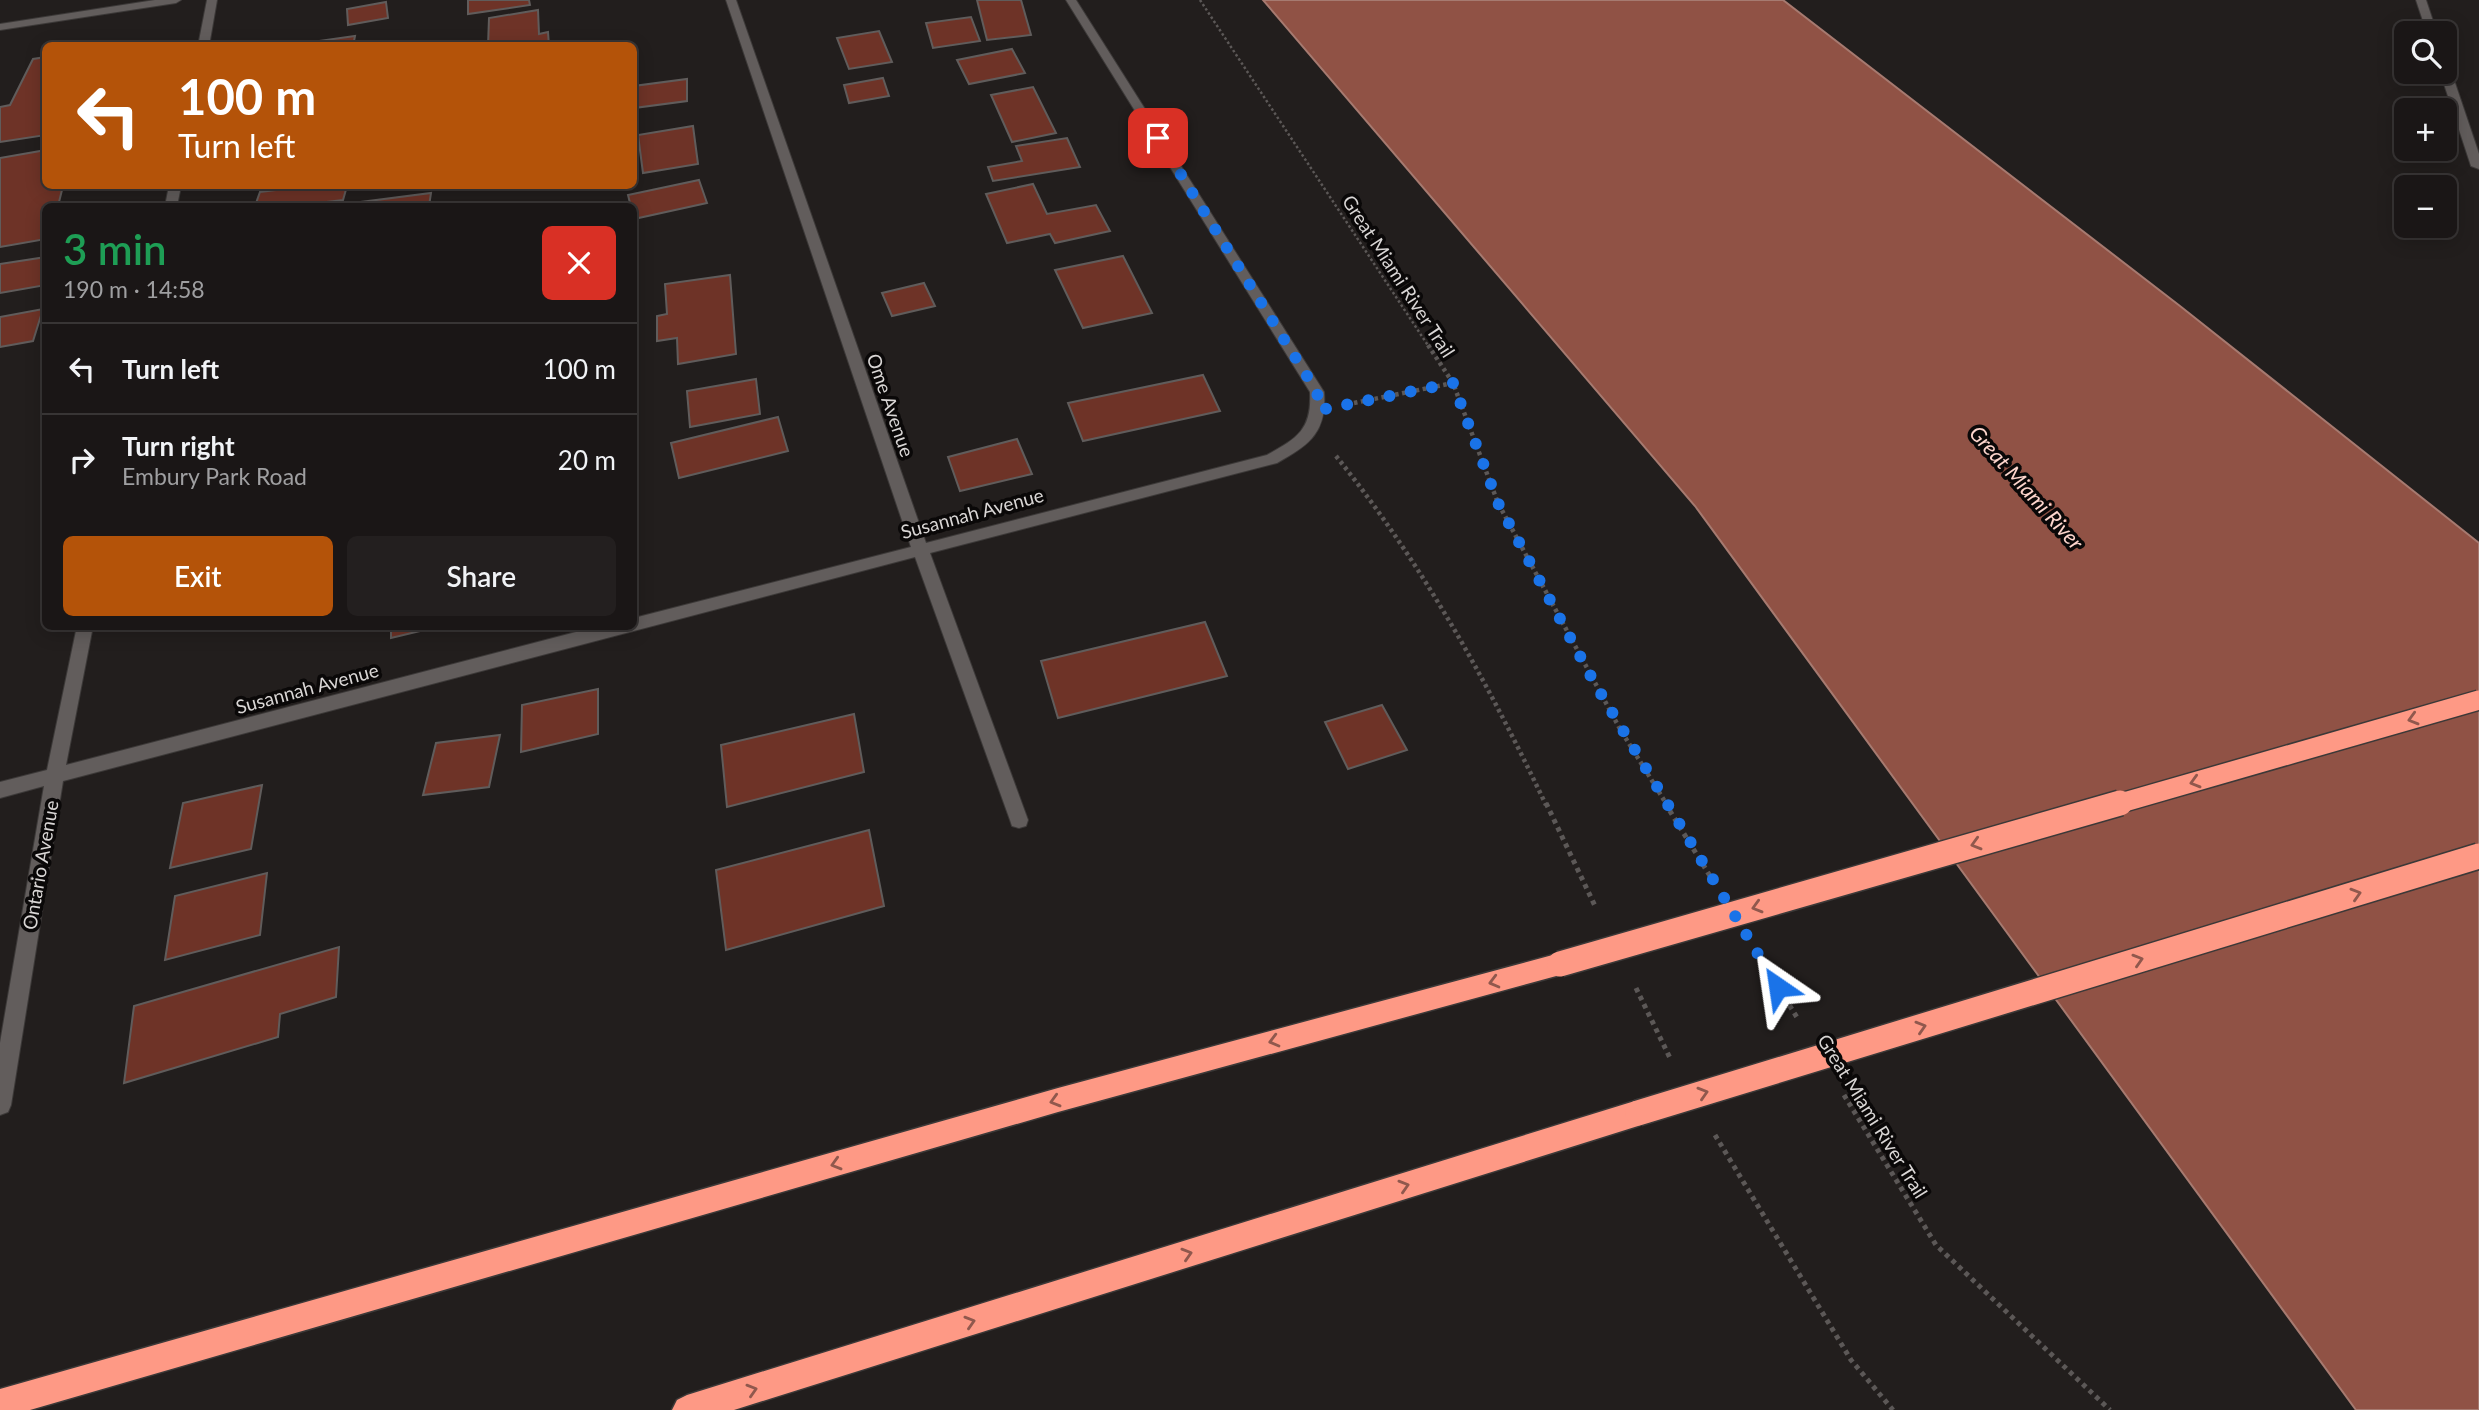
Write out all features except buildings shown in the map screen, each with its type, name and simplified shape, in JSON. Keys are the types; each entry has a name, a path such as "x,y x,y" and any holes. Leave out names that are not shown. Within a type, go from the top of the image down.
{"highway":[{"path":"0,1404 1058,1100 1559,964 2479,700"},
{"path":"687,1410 1638,1113 2479,856"}],"street":[{"path":"0,27 176,0"},
{"path":"204,42 212,0"},
{"name":"Ome Avenue","path":"731,0 920,549 1019,820"},
{"path":"1070,0 1317,392 1320,410"},
{"path":"2421,0 2428,21"},
{"path":"2449,84 2477,166"},
{"name":"Susannah Avenue","path":"637,623 1272,459 1300,443 1312,429 1320,410"},
{"name":"Ontario Avenue","path":"0,1105 55,776 84,630"},
{"name":"Susannah Avenue","path":"0,790 610,630"}],"path":[{"name":"Great Miami River Trail","path":"1200,0 1453,383 1498,503 1620,729 1713,881"},
{"path":"1320,410 1453,383"},
{"name":"Great Miami River Trail","path":"1749,940 1799,1022"},
{"name":"Great Miami River Trail","path":"1842,1092 1936,1245 2110,1410"}],"water":[{"name":"Great Miami River","path":"1263,0 1783,0 2180,306 2479,543 2479,1410 2356,1410 1695,506"}],"route":[{"path":"1158,138 1317,392 1320,410 1453,383 1498,503 1595,684 1778,987"}]}
